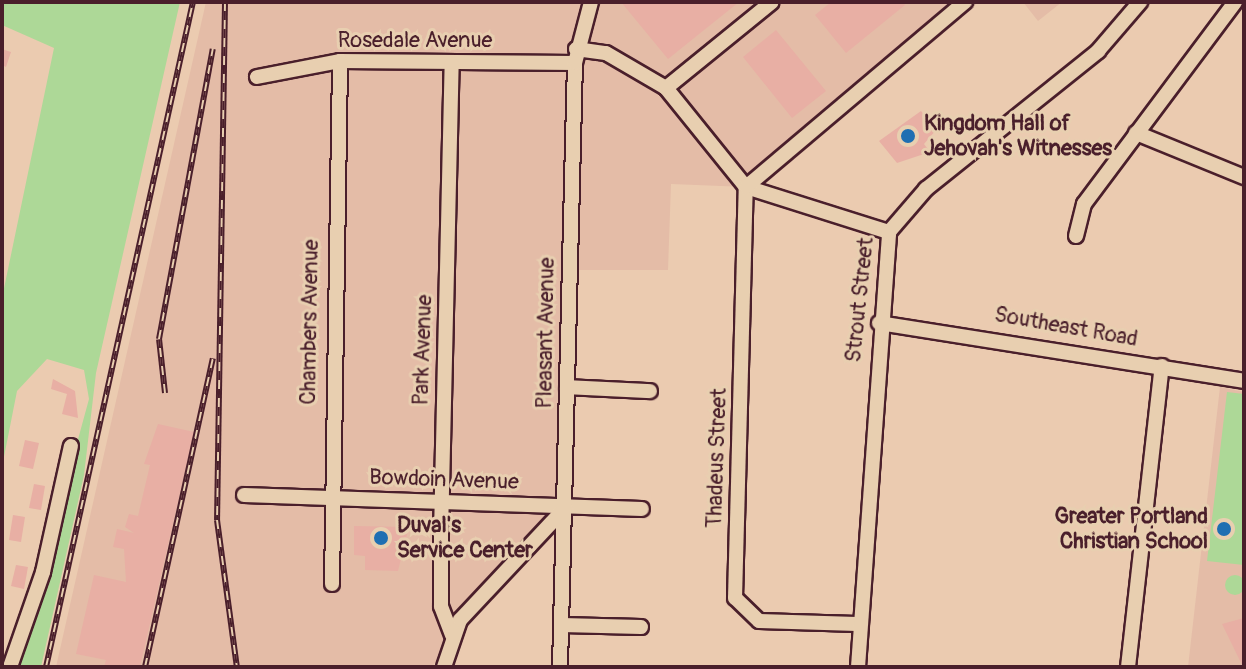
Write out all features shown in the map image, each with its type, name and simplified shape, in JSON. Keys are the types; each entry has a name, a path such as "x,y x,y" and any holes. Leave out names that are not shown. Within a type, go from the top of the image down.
{"street":[{"name":"Pleasant Avenue","path":"560,667 576,56 591,2"},
{"path":"666,88 772,2"},
{"path":"746,187 965,2"},
{"name":"Strout Street","path":"858,667 857,624 879,323 889,232 926,189 1098,51 1140,2"},
{"path":"1076,236 1084,204 1235,2"},
{"name":"Rosedale Avenue","path":"257,77 340,61 452,64 576,56"},
{"path":"576,56 616,58 666,88 746,187 889,232"},
{"name":"Chambers Avenue","path":"332,584 330,500 340,61"},
{"name":"Park Avenue","path":"452,64 441,606 452,635"},
{"path":"1136,133 1244,177"},
{"name":"Thadeus Street","path":"746,187 735,598 759,621 857,624"},
{"name":"Southeast Road","path":"879,323 1244,381"},
{"path":"1128,667 1162,366"},
{"path":"567,387 650,391"},
{"path":"10,667 43,572 71,446"},
{"name":"Bowdoin Avenue","path":"244,495 642,509"},
{"path":"444,667 452,635 565,508"},
{"path":"562,625 641,627"}],"shaded area":[{"path":"206,2 979,2 746,187 671,184 668,270 570,270 565,508 486,589 432,667 56,667"},
{"path":"1023,2 1062,2 1038,21"},
{"name":"Greater Portland Christian School","path":"1220,387 1244,392 1244,667 1188,667"}],"green space":[{"path":"2,2 180,2 96,373 84,475 41,667 16,667 89,399 84,370 47,359 17,391 2,467 2,298 54,48 2,25"},
{"path":"1227,392 1244,394 1244,565 1207,561"},
{"path":"1235,575 1242,578 1245,585 1242,592 1235,595 1228,592 1225,585 1228,578"}],"building":[{"path":"621,2 739,2 668,59"},
{"path":"831,2 903,2 905,5 846,53 815,15"},
{"path":"776,30 826,91 792,118 743,57"},
{"path":"2,49 11,52 6,67 2,65"},
{"name":"Kingdom Hall of Jehovah's Witnesses","path":"921,111 936,130 924,144 930,152 897,163 879,141"},
{"path":"53,379 75,391 78,418 62,414 67,394 51,389"},
{"path":"158,424 194,432 140,667 104,667 106,660 76,654 94,575 126,582 124,549 113,547 117,529 134,533 125,527 129,514 138,516 150,465 144,464"},
{"path":"25,440 39,443 33,469 19,466"},
{"path":"34,484 45,486 41,510 29,508"},
{"path":"13,515 25,517 21,542 9,540"},
{"name":"Duval's Service Center","path":"354,526 409,527 398,571 365,570 365,556 354,555"},
{"path":"16,565 28,567 24,589 11,586"},
{"path":"1244,618 1244,667 1243,667 1222,624"}],"railway":[{"path":"46,667 193,2"},
{"path":"225,2 217,520 237,667"},
{"path":"165,393 159,339 213,49"},
{"path":"145,667 213,358"}],"place":[{"name":"Kingdom Hall of Jehovah's Witnesses","path":"908,136"},
{"name":"Greater Portland Christian School","path":"1224,529"},
{"name":"Duval's Service Center","path":"381,538"}]}
